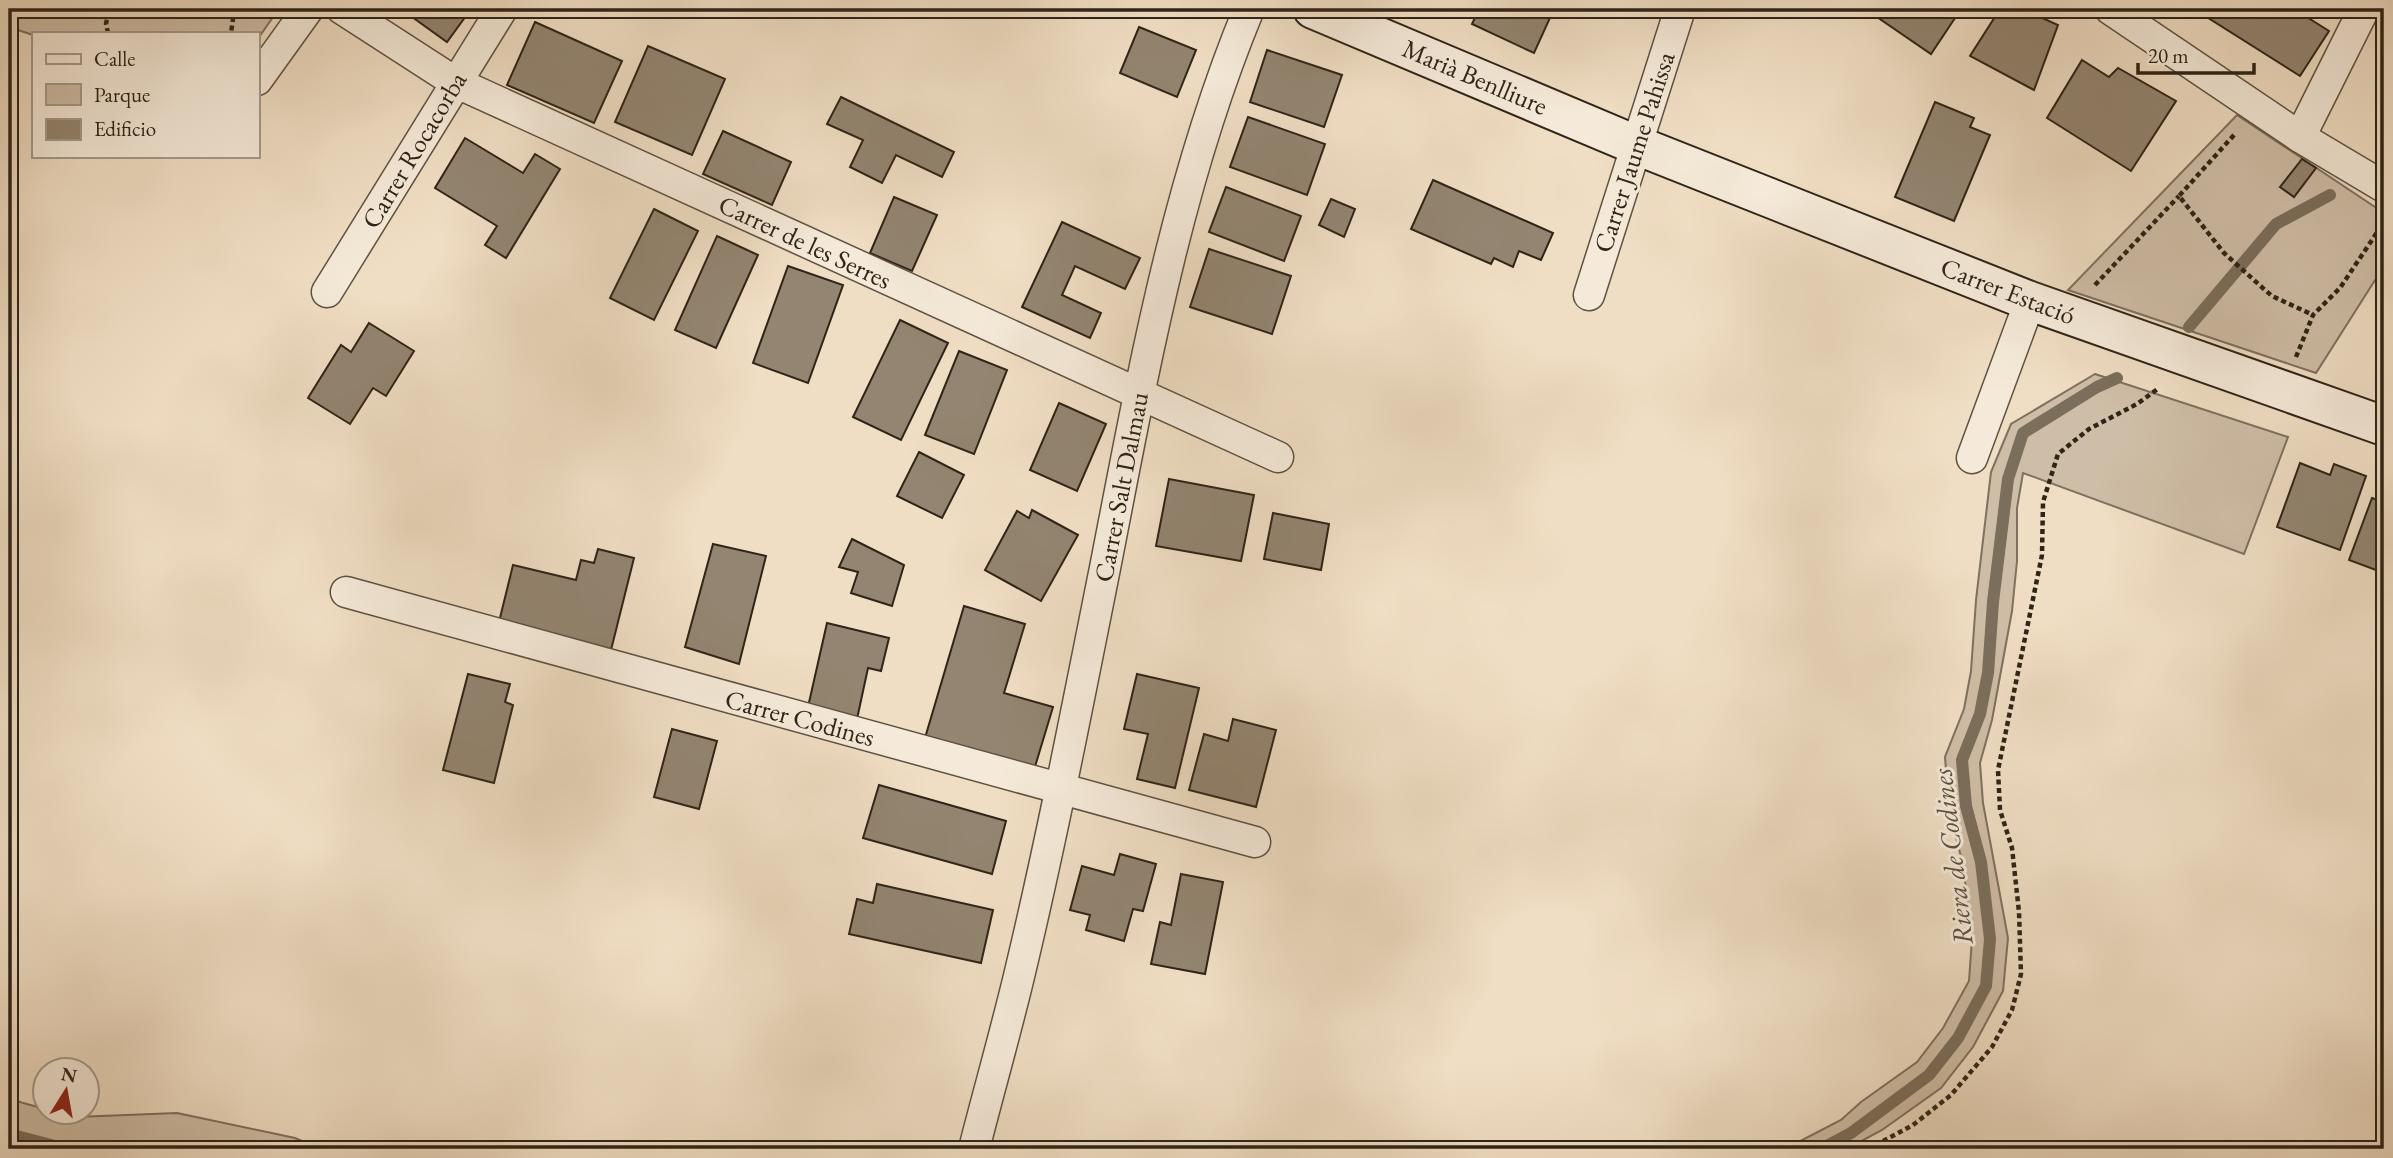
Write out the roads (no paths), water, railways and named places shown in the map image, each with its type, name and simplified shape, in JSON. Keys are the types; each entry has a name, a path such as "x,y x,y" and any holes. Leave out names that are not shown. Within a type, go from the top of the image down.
{"street":[{"path":"259,77 308,9"},
{"name":"Carrer de les Serres","path":"342,9 455,82 1278,457"},
{"name":"Carrer Rocacorba","path":"327,292 502,9"},
{"name":"Carrer Salt Dalmau","path":"974,1149 1020,972 1060,790 1139,394 1177,223 1224,68 1249,9"},
{"name":"Marià Benlliure","path":"1313,9 1636,145"},
{"name":"Carrer Jaume Pahissa","path":"1589,295 1680,9"},
{"path":"2110,9 2300,137 2384,187"},
{"path":"2300,137 2364,9"},
{"name":"Carrer Estació","path":"1636,145 2030,301 2384,426"},
{"path":"1972,458 2030,301"},
{"name":"Carrer Codines","path":"346,593 1255,842"}],"waterway":[{"name":"Riera de Codines","path":"2189,327 2276,224 2330,195"},
{"name":"Riera de Codines","path":"1821,1149 1851,1133 1929,1075 1958,1038 1986,986 1990,939 1981,862 1966,806 1962,760 1980,714 1988,673 1993,602 2008,479 2023,433 2097,387 2117,378"},
{"name":"Riera de Codines","path":"9,1134 66,1149"}]}
